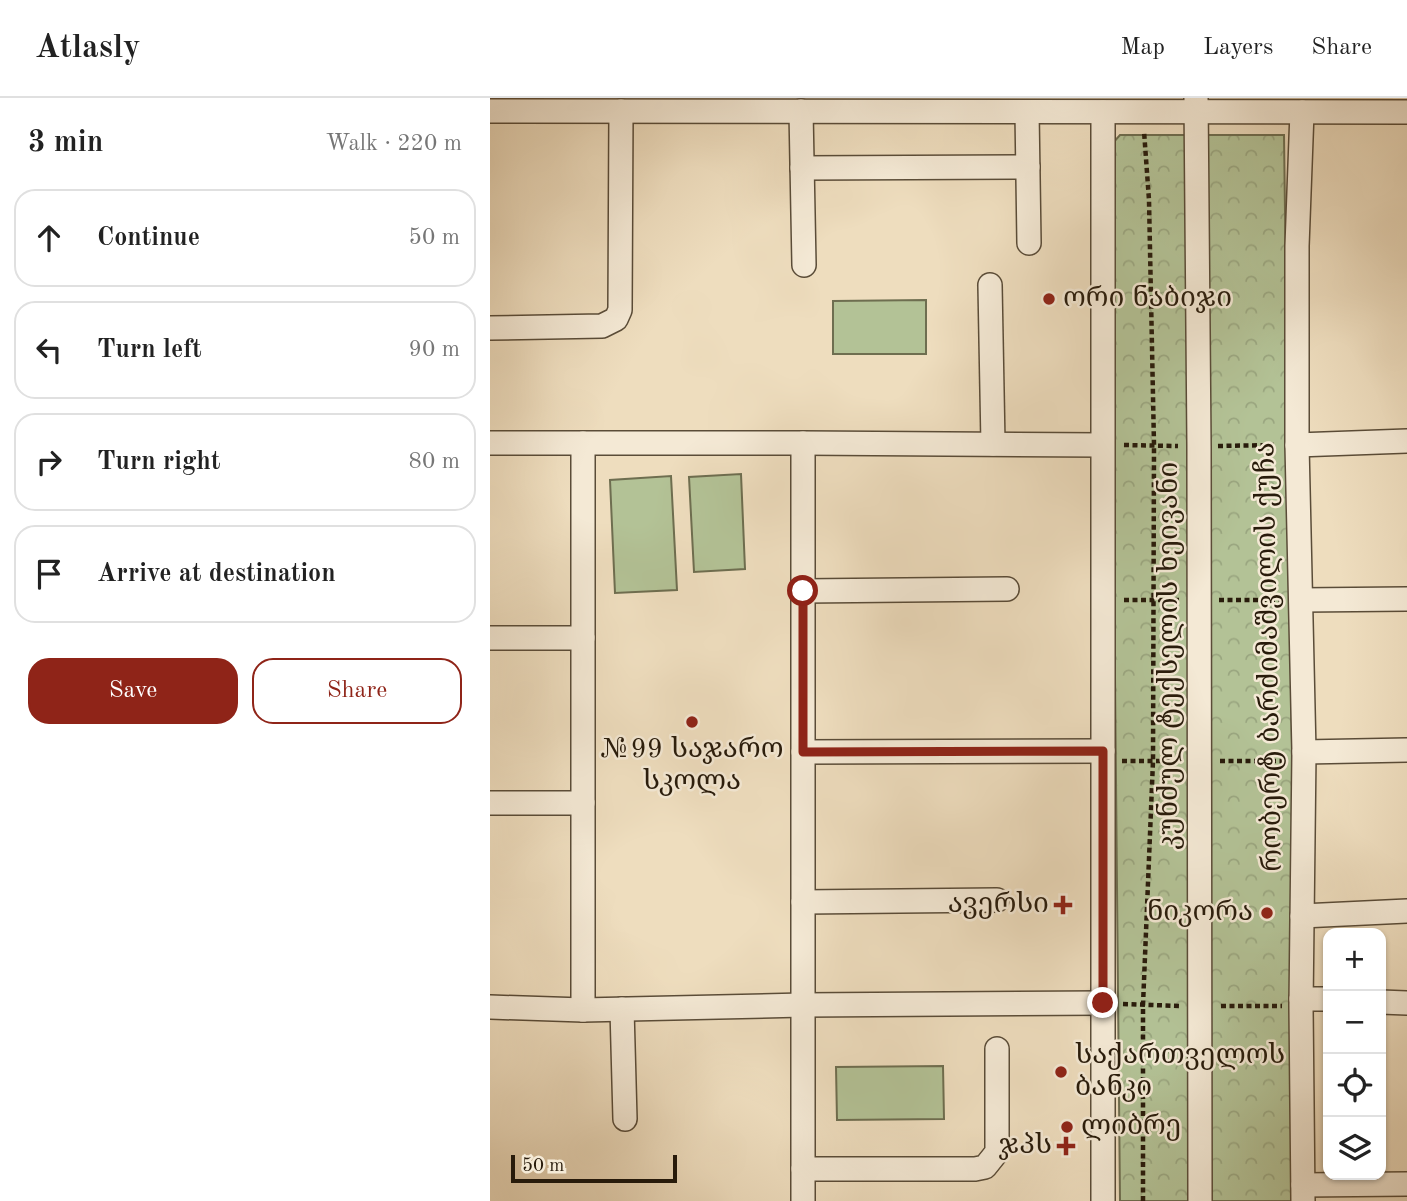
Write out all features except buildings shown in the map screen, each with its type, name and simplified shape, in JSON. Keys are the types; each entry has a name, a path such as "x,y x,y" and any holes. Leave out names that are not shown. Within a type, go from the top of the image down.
{"street":[{"path":"490,111 1144,112 1196,105 1303,112 1372,105 1407,112"},
{"name":"კუნძულ ტექსელის ხეივანი","path":"1196,105 1200,1201"},
{"path":"490,328 601,326 616,319 620,310 621,111"},
{"path":"801,111 804,265"},
{"path":"1027,112 1029,243"},
{"path":"1103,112 1103,1201"},
{"name":"რობერტ ბარძიმაშვილის ქუჩა","path":"1303,112 1297,246 1297,445 1304,752 1301,999 1303,1193"},
{"path":"802,168 1028,167"},
{"path":"990,285 993,444"},
{"path":"1297,445 1407,441"},
{"path":"490,443 1102,445"},
{"path":"583,443 583,1010"},
{"path":"803,443 803,1201"},
{"path":"803,591 1007,589"},
{"path":"1301,600 1407,599"},
{"path":"490,638 583,638"},
{"path":"1304,752 1407,750"},
{"path":"803,752 1103,751"},
{"path":"490,803 583,803"},
{"path":"803,902 997,900"},
{"path":"1302,916 1407,911"},
{"path":"1301,999 1323,999"},
{"path":"1386,1002 1407,1003"},
{"path":"490,1007 583,1010 1103,1003"},
{"path":"622,1009 625,1119"},
{"path":"803,1169 975,1170 985,1167 997,1152 997,1049"},
{"path":"1303,1193 1407,1184"}],"path":[{"path":"1143,1201 1143,1005 1153,761 1154,458 1149,200 1144,112"}],"green space":[{"path":"1120,135 1284,135 1298,1201 1120,1201 1110,153 1112,144"},
{"path":"926,300 926,354 833,354 833,301"},
{"path":"741,474 745,569 694,572 689,477"},
{"path":"671,476 677,590 615,593 610,480"},
{"path":"943,1066 944,1119 837,1120 836,1067"}],"place":[{"name":"ორი ნაბიჯი","path":"1049,299"},
{"name":"№99 საჯარო სკოლა","path":"692,722"},
{"name":"ავერსი","path":"1063,905"},
{"name":"ნიკორა","path":"1267,913"},
{"name":"საქართველოს ბანკი","path":"1061,1072"},
{"name":"ლიბრე","path":"1067,1127"},
{"name":"ჯპს","path":"1066,1146"}],"route":[{"path":"803,591 803,752 1103,751 1103,1003"}]}
